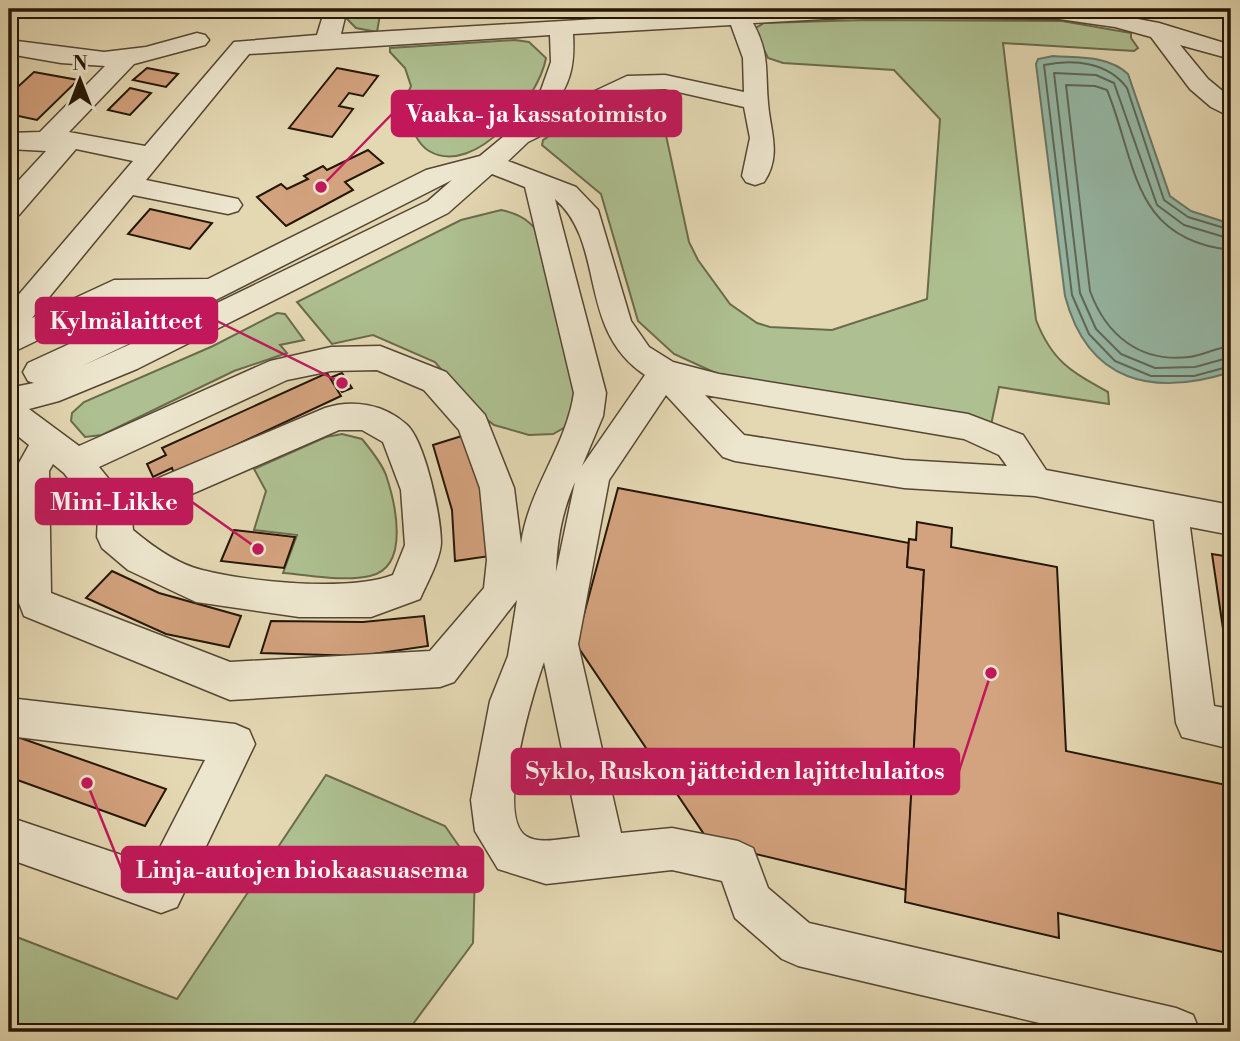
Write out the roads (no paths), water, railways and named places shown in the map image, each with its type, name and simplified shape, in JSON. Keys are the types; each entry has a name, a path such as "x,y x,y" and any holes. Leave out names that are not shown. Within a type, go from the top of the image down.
{"lane":[{"path":"327,41 336,9"},
{"path":"397,9 397,37"},
{"path":"468,9 487,17 495,31"},
{"path":"9,336 18,315 130,185 242,47 495,31 536,19 561,27 621,16 737,17 860,10 1059,12 1117,20 1231,52"},
{"path":"737,17 749,38 759,69 755,102 763,138 755,176"},
{"path":"518,138 553,91 563,62 561,27"},
{"path":"1159,30 1177,61 1214,99 1231,109"},
{"path":"9,47 82,61 125,60 198,40"},
{"path":"9,208 57,141 125,60"},
{"path":"18,419 48,392 126,360 438,206 518,138 627,83 665,82 755,102"},
{"path":"9,141 57,141 152,156"},
{"path":"151,320 187,312 427,190 488,163"},
{"path":"76,463 281,369 331,359 380,358 435,381 473,424 497,488 505,560 502,594 440,669 230,681 37,604 32,590 32,470 18,419 38,373 151,320 435,176 488,163 566,193 588,217 617,324 638,355 664,372 734,447 904,474 1035,482 1231,520"},
{"path":"537,181 590,393 587,416 546,509 539,541 535,618 527,656 509,701 492,800 496,831 513,854 545,862 672,849 738,863 751,902 798,943 1176,1032"},
{"path":"130,185 228,205"},
{"path":"9,343 114,290 211,288"},
{"path":"664,372 719,386 968,427 1012,445 1035,482"},
{"path":"605,856 559,644 593,477 664,372"},
{"path":"18,419 76,463 115,512 115,537 141,559 196,586 299,600 371,600 407,587 423,545 418,490 396,434 367,417 336,417 115,512"},
{"path":"1170,509 1196,723 1231,729"},
{"path":"9,717 235,744 161,891 9,838"}],"water":[{"path":"1053,56 1102,60 1128,74 1170,196 1191,211 1231,224 1231,372 1175,383 1150,382 1127,376 1107,365 1090,348 1076,325 1065,296 1036,64 1038,59"}],"place":[{"name":"Vaaka- ja kassatoimisto","path":"321,187"},
{"name":"Kylmälaitteet","path":"342,383"},
{"name":"Mini-Likke","path":"258,549"},
{"name":"Syklo, Ruskon jätteiden lajittelulaitos","path":"991,673"},
{"name":"Linja-autojen biokaasuasema","path":"87,783"}]}
